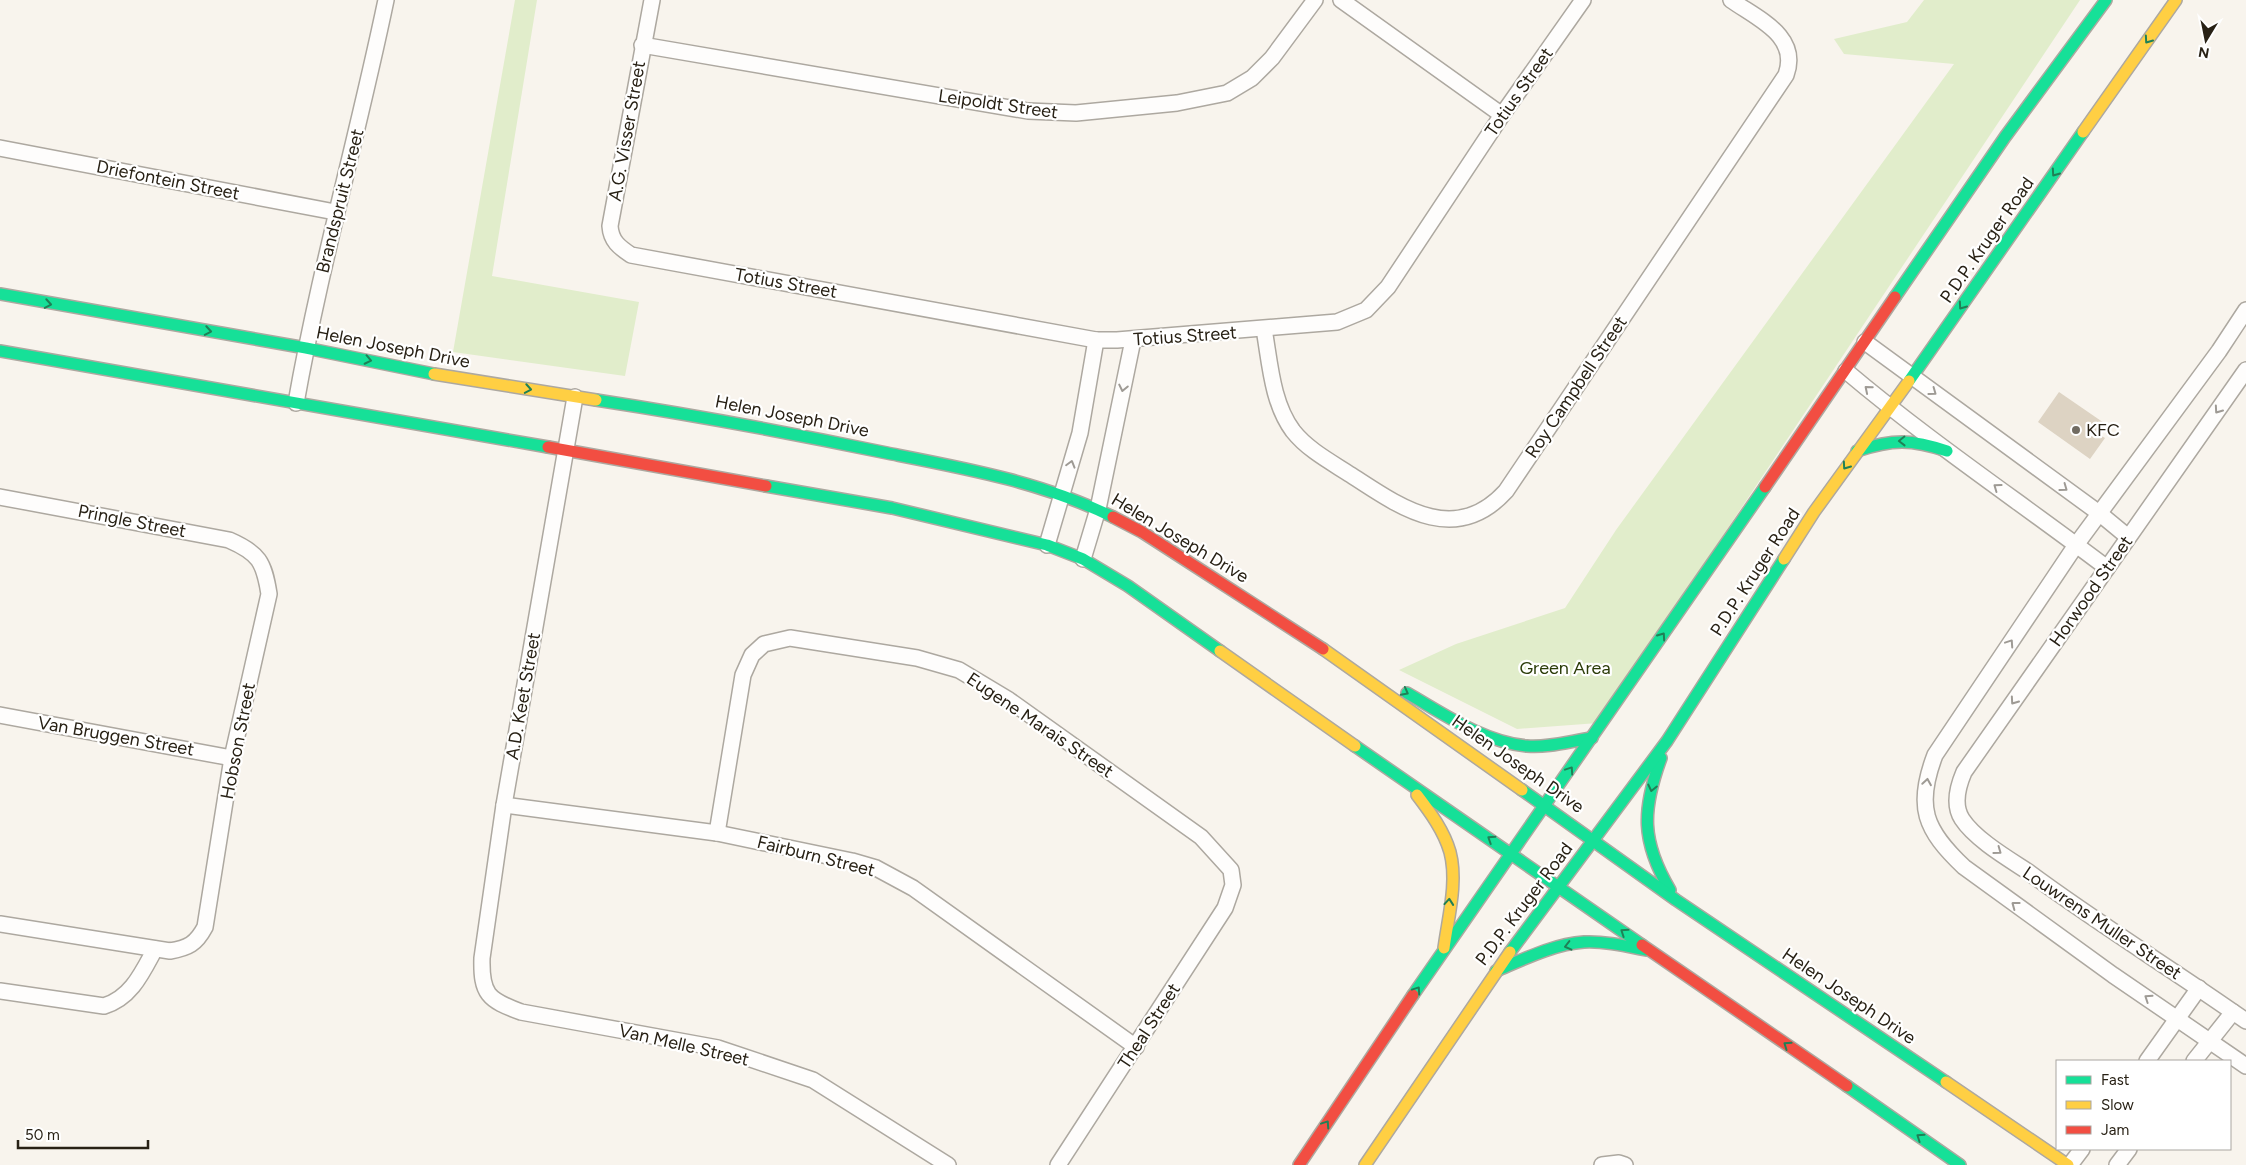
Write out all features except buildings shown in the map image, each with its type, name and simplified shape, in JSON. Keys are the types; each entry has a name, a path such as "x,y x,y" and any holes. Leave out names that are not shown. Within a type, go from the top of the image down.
{"street":[{"name":"Brandspruit Street","path":"296,403 335,212 364,107 386,0"},
{"name":"A.G. Visser Street","path":"631,255 614,242 610,226 652,0"},
{"name":"Leipoldt Street","path":"642,46 1028,111 1076,113 1177,103 1227,93 1252,78 1272,58 1315,0"},
{"path":"1341,0 1502,115"},
{"name":"Totius Street","path":"631,255 1096,340 1133,340 1337,322 1366,310 1388,287 1502,115 1583,0"},
{"name":"Roy Campbell Street","path":"1264,329 1280,409 1293,431 1312,449 1400,507 1430,517 1453,518 1481,513 1506,491 1786,75 1791,62 1788,48 1778,33 1731,0"},
{"name":"P.D.P. Kruger Road","path":"1299,1165 1443,950 1846,371 1921,257 2051,73 2106,0"},
{"name":"P.D.P. Kruger Road","path":"1365,1165 1496,971 1667,741 1809,520 1912,377 2176,0"},
{"name":"Driefontein Street","path":"0,148 335,212"},
{"name":"Helen Joseph Drive","path":"0,294 306,348 418,371 756,426 993,474 1062,494 1098,509 1142,532 1190,562 1361,674 1676,900 2069,1165"},
{"path":"2246,310 2219,350 2076,545 1936,755 1926,779 1925,804 1930,826 1942,846 1964,867 2246,1066"},
{"path":"1048,545 1080,433 1096,340"},
{"path":"1083,560 1098,509 1133,340"},
{"path":"1865,342 2099,513 2128,537"},
{"path":"0,351 892,508 1048,545 1083,560 1128,586 1410,785 1511,852 1960,1165"},
{"name":"Horwood Street","path":"1962,819 1957,802 1958,786 1964,772 2246,370"},
{"path":"1846,371 1890,408 2107,568"},
{"name":"A.D. Keet Street","path":"488,994 482,980 482,958 504,804 575,397"},
{"path":"1857,451 1888,441 1904,439 1921,442 1947,451"},
{"name":"Pringle Street","path":"0,497 230,540 248,548 258,557"},
{"name":"Hobson Street","path":"155,949 170,951 192,945 199,939 205,927 232,758 269,594 266,572 258,557"},
{"name":"Eugene Marais Street","path":"717,833 743,675 752,655 764,644 790,638 917,658 959,670 1009,700 1201,837 1232,870 1233,884"},
{"path":"1361,674 1376,676 1502,741 1524,746 1540,746 1592,738"},
{"name":"Van Bruggen Street","path":"0,715 232,758"},
{"path":"1667,741 1657,768 1647,811 1646,826 1649,851 1656,869 1676,900"},
{"path":"1410,785 1444,835 1450,853 1452,870 1443,950"},
{"name":"Fairburn Street","path":"504,804 717,833 876,868 914,888 1136,1047"},
{"name":"Louwrens Muller Street","path":"1962,819 1981,839 2043,884 2246,1021"},
{"name":"Theal Street","path":"1058,1165 1225,908 1233,884"},
{"path":"0,924 155,949 139,977 126,995 116,1003 104,1006 0,991"},
{"path":"1496,971 1531,956 1578,943 1601,943 1651,950"},
{"path":"2148,1060 2179,1019 2199,988"},
{"name":"Van Melle Street","path":"488,994 499,1004 521,1012 718,1048 813,1080 948,1165"},
{"path":"2195,1060 2233,1012"},
{"path":"2069,1165 2081,1150"},
{"path":"2117,1165 2128,1150"},
{"path":"1602,1165 1619,1163 1625,1165"}],"green space":[{"path":"515,0 537,0 492,276 639,302 625,376 453,352"},
{"name":"Green Area","path":"1924,0 2080,0 1598,723 1517,729 1399,670 1456,644 1565,608 1616,530 1954,64 1844,54 1834,39 1907,22"}],"traffic: fast":[{"path":"1895,297 2005,137 2106,0"},
{"path":"1909,381 2083,132"},
{"path":"0,294 306,348 434,374"},
{"path":"0,351 548,447"},
{"path":"596,400 779,431 945,464 1031,485 1059,494 1113,517"},
{"path":"1857,451 1881,444 1902,442 1923,444 1947,451"},
{"path":"766,486 892,508 1047,545 1083,559 1128,586 1220,651"},
{"path":"1413,995 1765,487"},
{"path":"1510,952 1667,741 1784,559"},
{"path":"1407,693 1464,726 1495,739 1511,743 1543,746 1592,738"},
{"path":"1355,746 1642,945"},
{"path":"1661,758 1650,794 1648,810 1649,840 1654,856 1670,890"},
{"path":"1522,790 1676,900 1946,1082"},
{"path":"1496,971 1539,953 1573,943 1600,942 1646,950"},
{"path":"1847,1086 1960,1165"}],"traffic: slow":[{"path":"2083,132 2176,0"},
{"path":"434,374 596,400"},
{"path":"1784,559 1814,512 1909,381"},
{"path":"1323,649 1522,790"},
{"path":"1220,651 1355,746"},
{"path":"1417,795 1432,815 1450,852 1453,888 1444,948"},
{"path":"1365,1165 1510,952"},
{"path":"1946,1082 2068,1165"}],"traffic: jam":[{"path":"1765,487 1895,297"},
{"path":"548,447 766,486"},
{"path":"1113,517 1142,532 1323,649"},
{"path":"1642,945 1847,1086"},
{"path":"1299,1165 1413,995"}],"place":[{"name":"KFC","path":"2076,430"}]}
